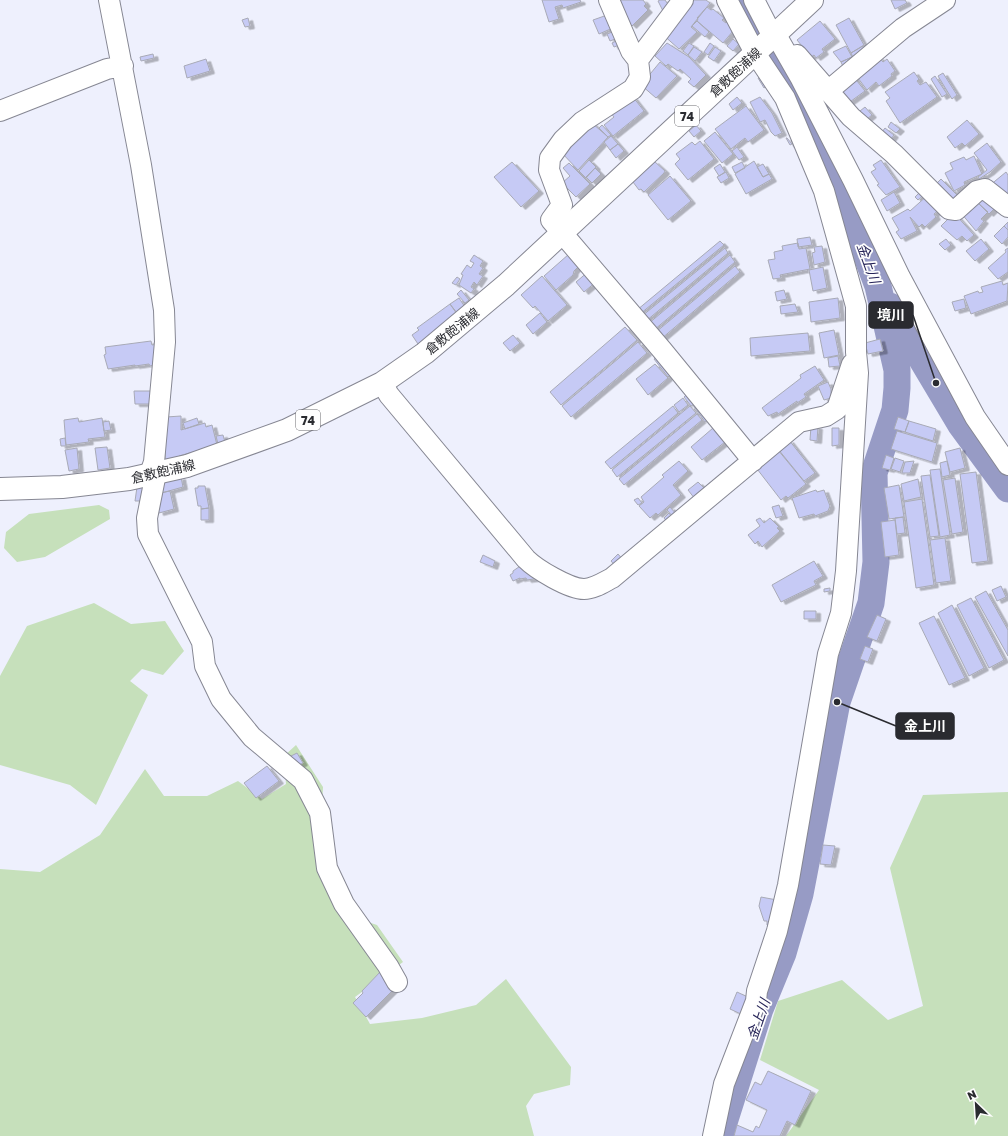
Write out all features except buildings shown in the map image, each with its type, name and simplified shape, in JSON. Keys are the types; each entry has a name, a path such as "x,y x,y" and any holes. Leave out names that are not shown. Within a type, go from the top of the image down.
{"main road":[{"name":"倉敷飽浦線","path":"0,489 62,487 129,479 187,466 287,430 382,383 419,357 506,285 755,53 777,40 812,0"}],"street":[{"path":"109,0 141,165 164,310 163,365 153,474 147,518 148,534 202,642 205,666 221,698 252,737 303,780 320,813 327,868 344,904 388,966 397,982"},
{"path":"609,0 631,51 638,60 640,77 633,89 582,122 563,140 550,158 549,170 562,205 551,220 753,460"},
{"path":"638,60 683,0"},
{"path":"715,0 736,18"},
{"path":"713,1136 724,1084 756,1001 757,991 777,931 788,885 828,654 841,613 846,571 858,381 856,352 856,306 824,191 785,98 755,53 727,0"},
{"path":"754,0 853,180 900,277 972,410 1008,465"},
{"path":"828,91 903,28 945,0"},
{"path":"777,40 789,46 851,117 894,154 949,208 956,210 976,190 986,188 1008,207"},
{"path":"0,111 107,69 123,66"},
{"path":"382,383 389,395 534,567 548,576 583,589 593,588 612,578 799,422 826,416 837,409 856,352"}],"green space":[{"path":"99,505 109,510 110,519 45,557 17,562 4,548 6,532 29,514"},
{"path":"94,603 131,624 165,621 184,651 163,675 142,669 130,681 148,695 96,805 70,785 0,765 0,676 27,626"},
{"path":"296,745 323,787 319,869 341,913 377,925 403,962 355,997 370,1024 422,1018 476,1005 506,979 571,1067 570,1085 534,1094 526,1106 534,1136 0,1136 0,869 40,872 100,835 145,769 164,796 207,796 238,781 262,799 286,784 284,756"},
{"path":"1008,792 1008,1136 786,1136 819,1090 760,1060 778,1001 842,980 888,1020 923,1006 890,868 923,795"}],"waterway":[{"name":"金上川","path":"740,0 755,31"},
{"name":"金上川","path":"721,1132 760,1009 783,953 800,894 837,702 871,603 876,562 874,473 895,410 897,388 897,370 878,286 841,188 790,87 771,56"},
{"path":"890,306 961,425 1008,489"}],"place":[{"name":"境川","path":"936,383"},
{"name":"金上川","path":"837,702"}]}
